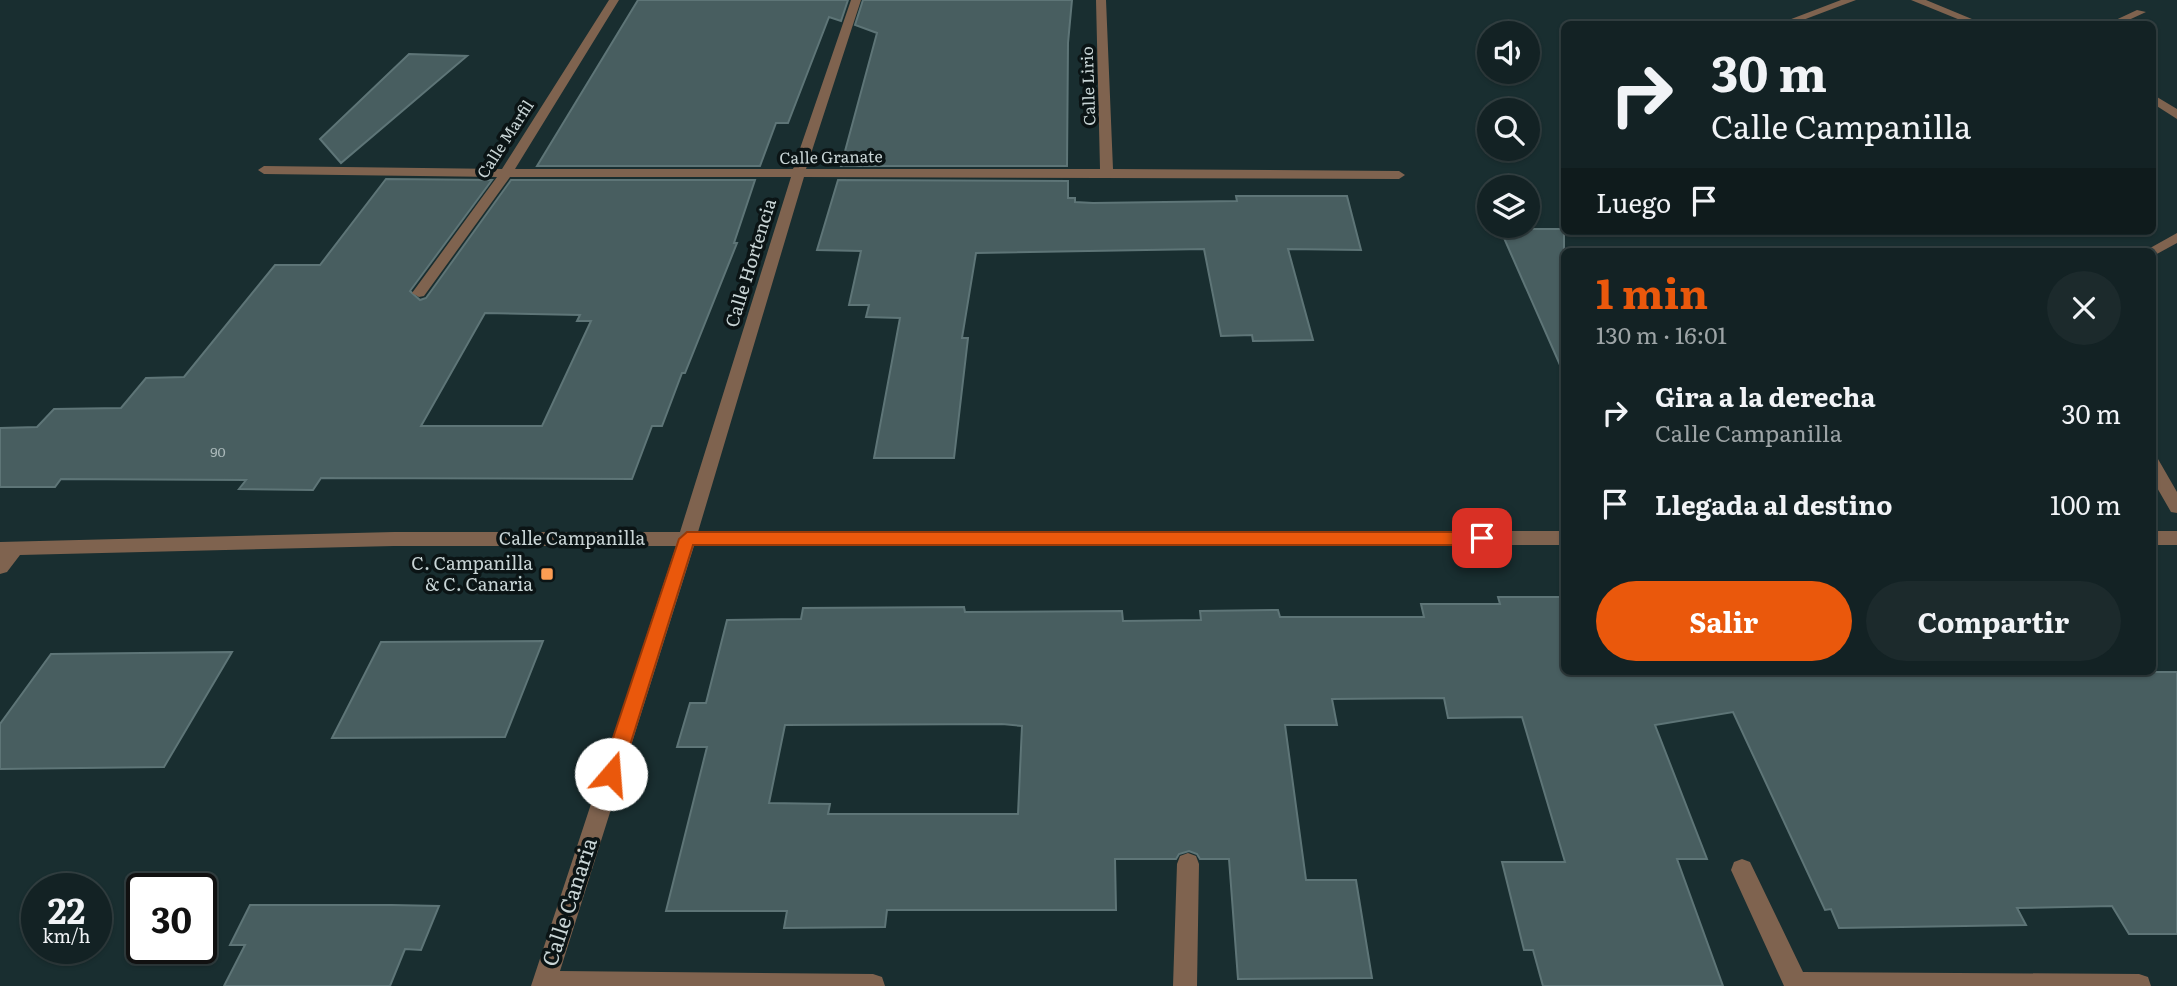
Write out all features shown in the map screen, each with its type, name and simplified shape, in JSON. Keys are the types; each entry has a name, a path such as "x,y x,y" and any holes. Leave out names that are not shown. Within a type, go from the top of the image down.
{"street":[{"name":"Calle Marfil","path":"419,293 505,174 614,0"},
{"name":"Calle Hortencia","path":"687,539 798,175 856,0"},
{"name":"Calle Lirio","path":"1101,0 1107,171"},
{"path":"1791,21 1851,0"},
{"path":"1916,0 1971,21"},
{"path":"2119,21 2140,12"},
{"path":"2156,97 2177,102"},
{"path":"2156,99 2177,115"},
{"name":"Calle Granate","path":"264,170 505,174 798,175 1107,171 1399,175"},
{"path":"2156,249 2177,237"},
{"path":"2156,470 2177,507"},
{"name":"Calle Campanilla","path":"7,549 394,539 1561,538"},
{"path":"2156,538 2177,538"},
{"name":"Calle Canaria","path":"543,985 687,539"},
{"path":"0,567 7,549"},
{"path":"1185,986 1188,864"},
{"path":"1742,870 1796,985 2139,986"},
{"path":"543,985 873,986"}],"building":[{"path":"638,0 848,0 841,21 829,17 788,123 776,123 760,166 537,166"},
{"path":"863,0 1072,0 1068,43 1067,166 841,166 877,33 855,25"},
{"path":"409,54 467,56 341,163 320,139"},
{"path":"386,179 492,180 410,291 420,300 426,298 511,180 755,180 734,243 737,243 685,373 682,373 662,426 652,426 632,479 321,478 313,490 239,489 246,480 61,479 55,487 0,487 0,428 37,427 54,409 121,408 146,378 184,377 275,265 320,265","holes":["485,313 580,315 577,321 591,321 542,426 421,426"]},
{"path":"838,180 1068,181 1068,198 1075,198 1075,202 1093,203 1237,201 1236,196 1347,196 1361,250 1288,249 1313,340 1253,341 1252,335 1221,336 1204,249 976,253 962,338 968,338 954,458 874,458 900,318 866,317 869,305 849,305 861,251 817,250"},
{"path":"1540,229 1561,229 1564,248 1561,248 1561,367 1504,238 1540,238"},
{"path":"1498,597 1561,597 1561,675 2156,675 2156,672 2177,672 2177,934 2129,934 2112,906 2017,908 2026,925 1839,928 1831,909 1825,910 1733,712 1655,725 1707,859 1677,859 1723,986 1543,986 1533,950 1524,950 1502,862 1565,862 1522,717 1448,718 1444,698 1332,699 1337,725 1285,725 1306,880 1356,880 1372,978 1238,979 1229,859 1200,859 1197,854 1189,851 1179,854 1176,859 1115,859 1116,910 887,910 885,927 784,928 787,911 666,911 707,747 677,747 690,703 706,703 727,620 801,619 803,608 964,607 965,612 1122,611 1123,621 1201,620 1200,611 1278,610 1280,617 1424,617 1421,604 1500,604","holes":["785,725 1022,726 1018,814 828,814 830,804 769,803"]},
{"path":"543,641 505,737 332,738 381,642"},
{"path":"232,652 164,767 0,769 0,724 51,654"},
{"path":"250,905 439,906 421,950 405,949 390,986 224,986 245,945 230,945"}],"place":[{"name":"C. Campanilla & C. Canaria","path":"547,574"}],"route":[{"path":"611,774 687,539 1482,538"}]}
